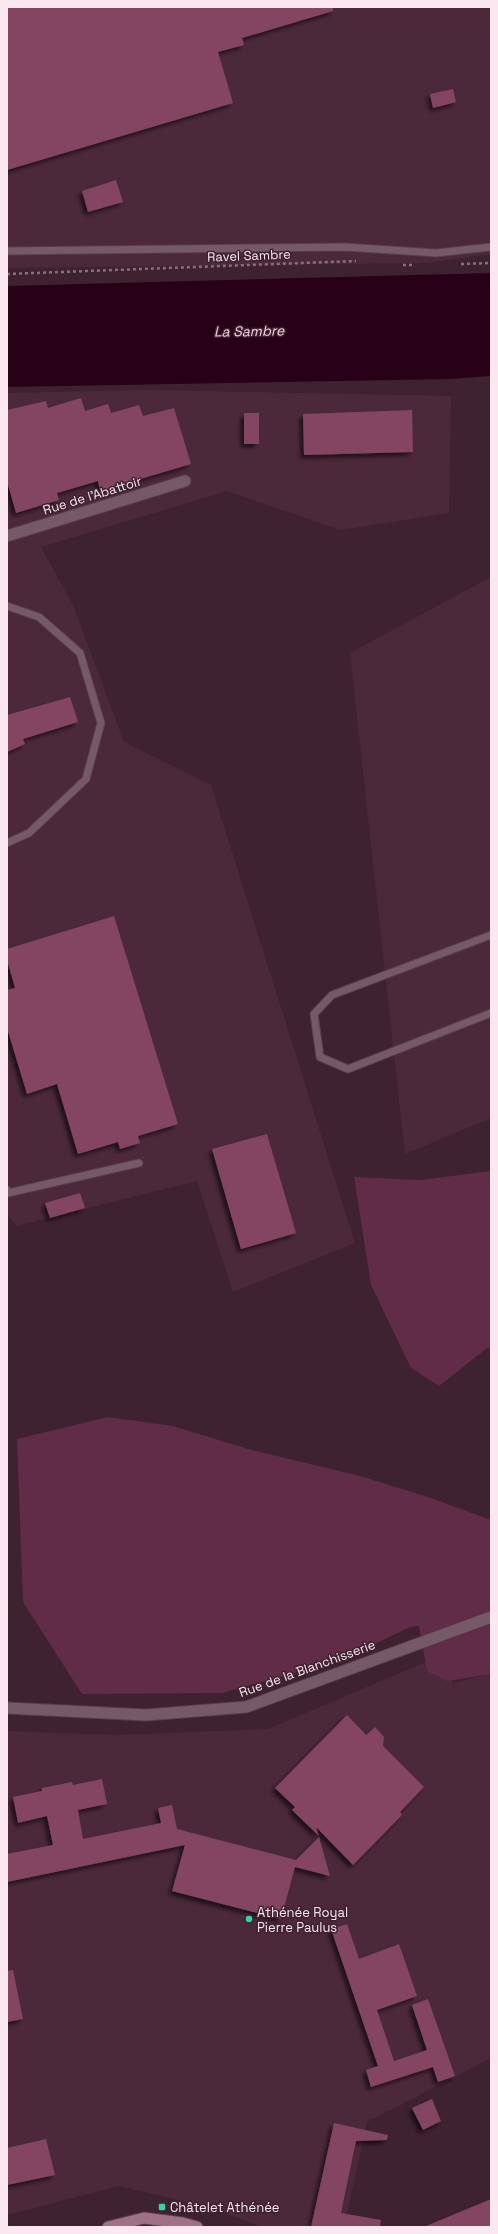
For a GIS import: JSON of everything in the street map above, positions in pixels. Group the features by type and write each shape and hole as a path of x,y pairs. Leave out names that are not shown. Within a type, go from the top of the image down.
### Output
{"main road":[{"path":"108,2227 144,2218 184,2223 197,2227"}],"street":[{"name":"Rue de l'Abattoir","path":"7,536 184,481"},
{"name":"Rue de la Blanchisserie","path":"7,1708 146,1715 246,1707 491,1617"}],"lane":[{"path":"7,251 345,247 436,253 491,247"},
{"path":"7,606 39,617 80,653 101,723 86,779 29,833 7,843"},
{"path":"491,935 332,995 314,1014 320,1056 348,1069 491,1013"},
{"path":"7,1190 8,1193 139,1163"}],"path":[{"name":"Ravel Sambre","path":"7,274 360,261"},
{"path":"455,264 491,263"},
{"path":"396,264 418,265"}],"shaded area":[{"path":"7,7 491,7 491,254 426,263 7,268"},
{"path":"147,390 451,396 449,513 340,530 227,491 41,547 73,605 124,742 211,785 355,1243 233,1292 197,1181 16,1226 7,1214 7,393"},
{"path":"491,577 491,1118 405,1154 350,653"},
{"path":"491,1171 491,1349 487,1348 439,1386 411,1368 371,1285 354,1177 421,1180"},
{"path":"108,1417 173,1426 248,1449 360,1476 428,1497 491,1520 491,1674 447,1681 427,1671 419,1626 410,1627 341,1660 222,1693 82,1694 23,1602 17,1439"},
{"name":"Athénée Royal Pierre Paulus","path":"442,1655 456,1691 454,1683 491,1673 491,2058 367,2122 344,2227 262,2227 207,2207 119,2186 7,2215 7,1731 118,1735 268,1729"}],"water":[{"name":"La Sambre","path":"491,273 491,376 450,379 7,387 7,286"}],"building":[{"path":"7,7 333,7 333,11 242,38 244,45 218,52 233,103 7,170"},
{"path":"453,89 456,102 433,108 430,94"},
{"path":"116,180 123,202 88,212 82,191"},
{"path":"81,398 85,411 108,404 111,413 139,405 143,416 174,408 191,464 100,491 98,481 57,493 59,500 16,513 7,481 7,410 46,401 48,408"},
{"path":"412,410 413,452 304,455 303,414"},
{"path":"244,413 259,413 259,444 244,444"},
{"path":"70,697 78,722 23,739 25,744 7,752 7,715"},
{"path":"114,916 178,1124 138,1136 140,1143 120,1149 118,1142 78,1154 57,1084 27,1094 7,1028 7,990 15,988 7,960 7,949"},
{"path":"267,1134 296,1233 241,1249 212,1149"},
{"path":"80,1193 85,1208 50,1218 45,1203"},
{"path":"347,1715 366,1735 375,1727 384,1737 383,1746 424,1787 400,1812 402,1815 353,1865 316,1827 319,1836 292,1810 295,1807 275,1788"},
{"path":"102,1779 107,1804 78,1810 83,1839 161,1823 158,1808 172,1805 177,1829 296,1860 319,1837 330,1876 295,1867 281,1919 172,1891 185,1845 7,1882 7,1854 53,1845 47,1816 18,1823 13,1797 42,1791 42,1788 72,1782 73,1785"},
{"path":"347,1924 359,1959 399,1944 417,1996 377,2010 394,2061 427,2050 412,2005 428,1999 455,2076 438,2082 433,2067 371,2087 366,2070 378,2066 331,1929"},
{"path":"13,1970 23,2019 7,2022 7,1971"},
{"path":"432,2099 441,2121 423,2130 412,2108"},
{"path":"334,2123 388,2135 387,2140 356,2141 341,2213 381,2220 380,2227 311,2227"},
{"path":"46,2139 55,2175 7,2185 7,2148"},
{"path":"491,2199 491,2227 426,2227 426,2226"}],"place":[{"name":"Athénée Royal Pierre Paulus","path":"249,1919"},
{"name":"Châtelet Athénée","path":"162,2207"}]}
